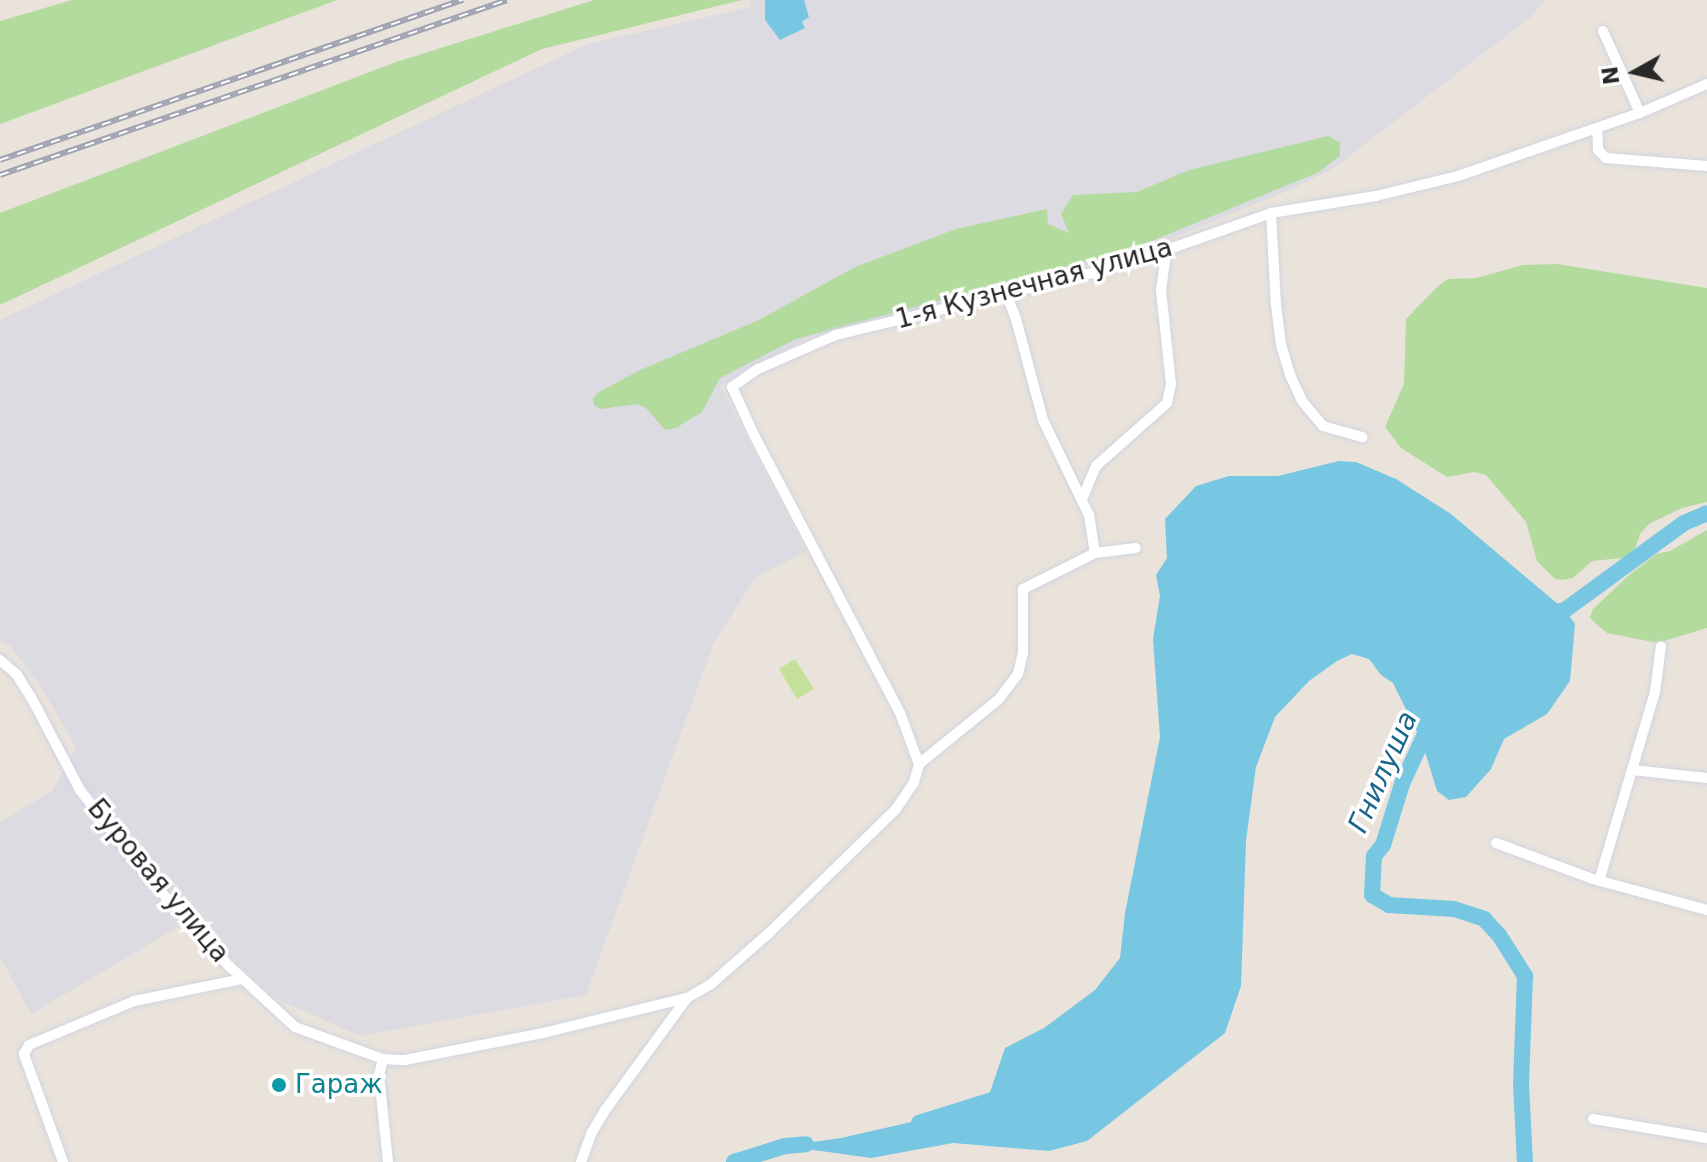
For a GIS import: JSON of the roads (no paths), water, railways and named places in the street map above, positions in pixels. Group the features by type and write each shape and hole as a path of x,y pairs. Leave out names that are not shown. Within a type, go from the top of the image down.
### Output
{"street":[{"path":"1603,31 1640,113"},
{"name":"1-я Кузнечная улица","path":"919,764 900,713 755,437 732,387 758,369 814,343 1166,253 1271,213 1415,188 1498,164 1640,113 1707,84"},
{"path":"1597,128 1598,150 1606,158 1707,166"},
{"path":"1271,213 1276,305 1281,345 1291,377 1302,401 1323,426 1362,437"},
{"path":"1082,499 1096,466 1167,403 1171,384 1161,290 1166,253"},
{"path":"1006,293 1043,420 1082,499 1094,532 1095,553"},
{"path":"388,1162 379,1075 383,1059 405,1060 543,1033 687,998 711,984 769,933 896,809 914,782 919,764 999,699 1018,674 1023,652 1023,589 1095,553 1136,548"},
{"path":"1599,881 1659,673 1661,646"},
{"name":"Буровая улица","path":"0,660 17,675 60,755 113,834 150,880 242,979 295,1027 383,1059"},
{"path":"1633,770 1707,778"},
{"path":"1496,843 1599,881 1707,910"},
{"name":"Буровая улица","path":"63,1162 24,1054 29,1045 134,1001 242,979"},
{"path":"581,1162 592,1132 606,1109 687,998"},
{"path":"1593,1119 1707,1138"}],"water":[{"path":"765,0 804,0 809,17 802,22 805,28 780,40 765,20"},
{"path":"1339,461 1356,462 1396,479 1451,514 1565,610 1575,624 1570,681 1547,714 1504,739 1491,769 1466,797 1449,800 1437,791 1422,742 1393,683 1381,675 1369,659 1352,654 1337,661 1309,681 1275,717 1256,767 1246,841 1241,986 1225,1033 1087,1141 1049,1151 953,1143 871,1158 785,1146 841,1138 964,1110 989,1095 1005,1048 1044,1028 1095,990 1120,958 1125,913 1160,737 1153,639 1160,596 1156,575 1167,558 1165,519 1196,486 1229,476 1278,476"}],"waterway":[{"path":"1547,615 1565,610 1684,523 1707,513"},
{"name":"Гнилуша","path":"1430,723 1402,784 1383,845 1374,856 1372,895 1389,905 1454,909 1484,919 1499,935 1525,976 1521,1084 1525,1162"},
{"path":"919,1123 992,1100"},
{"path":"734,1162 785,1146 806,1144"}],"railway":[{"path":"0,160 463,0"},
{"path":"0,175 507,0"}],"place":[{"name":"Гараж","path":"279,1085"}]}
